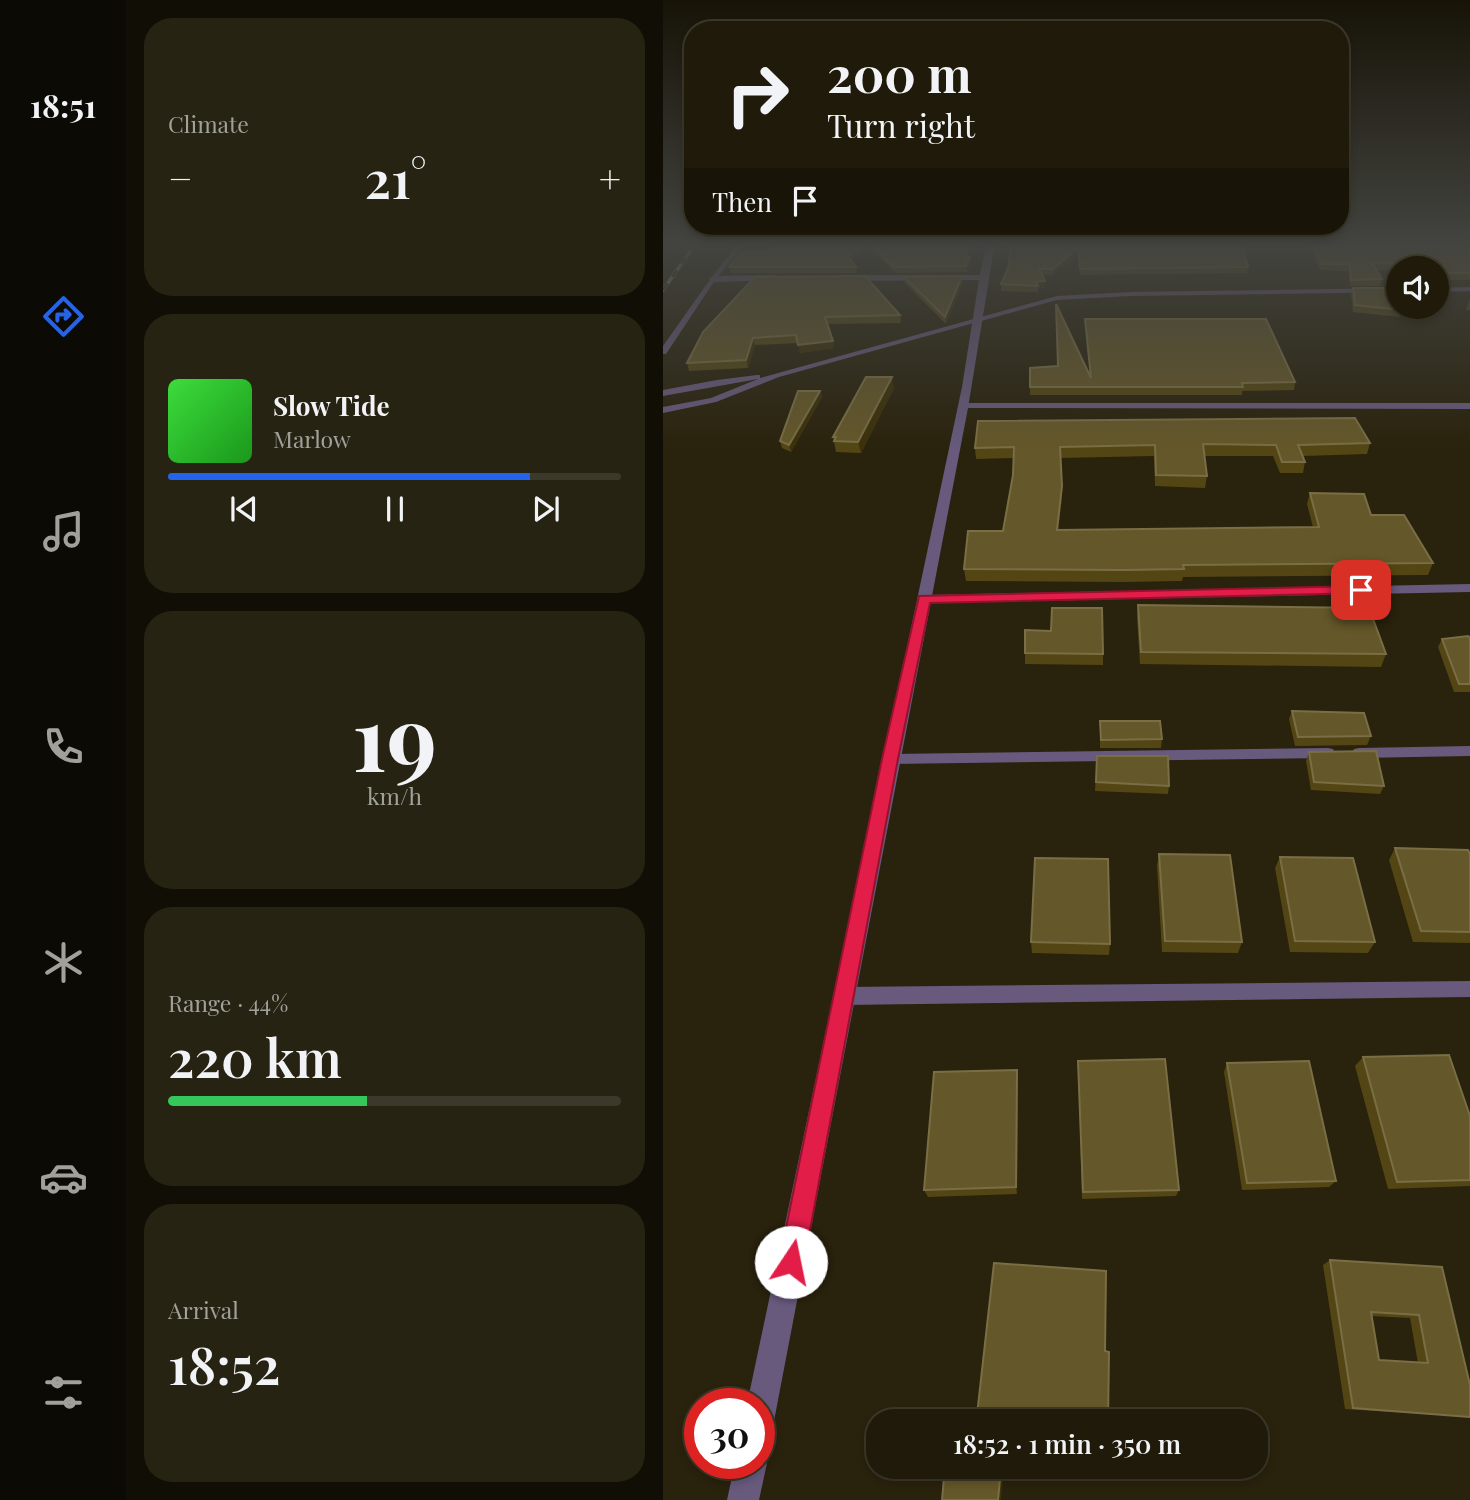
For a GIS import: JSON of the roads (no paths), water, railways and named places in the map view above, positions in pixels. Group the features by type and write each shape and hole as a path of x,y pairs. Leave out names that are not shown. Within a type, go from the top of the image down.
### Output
{"street":[{"path":"766,1388 945,486 964,405 978,312"},
{"path":"743,1500 748,1479"}],"lane":[{"path":"663,352 690,312"},
{"path":"663,411 713,400 776,375 1004,312"},
{"path":"663,393 717,382 776,375"},
{"path":"964,405 1470,406"},
{"path":"924,599 1470,588"},
{"path":"890,759 1470,751"},
{"path":"844,996 1469,992"}]}
